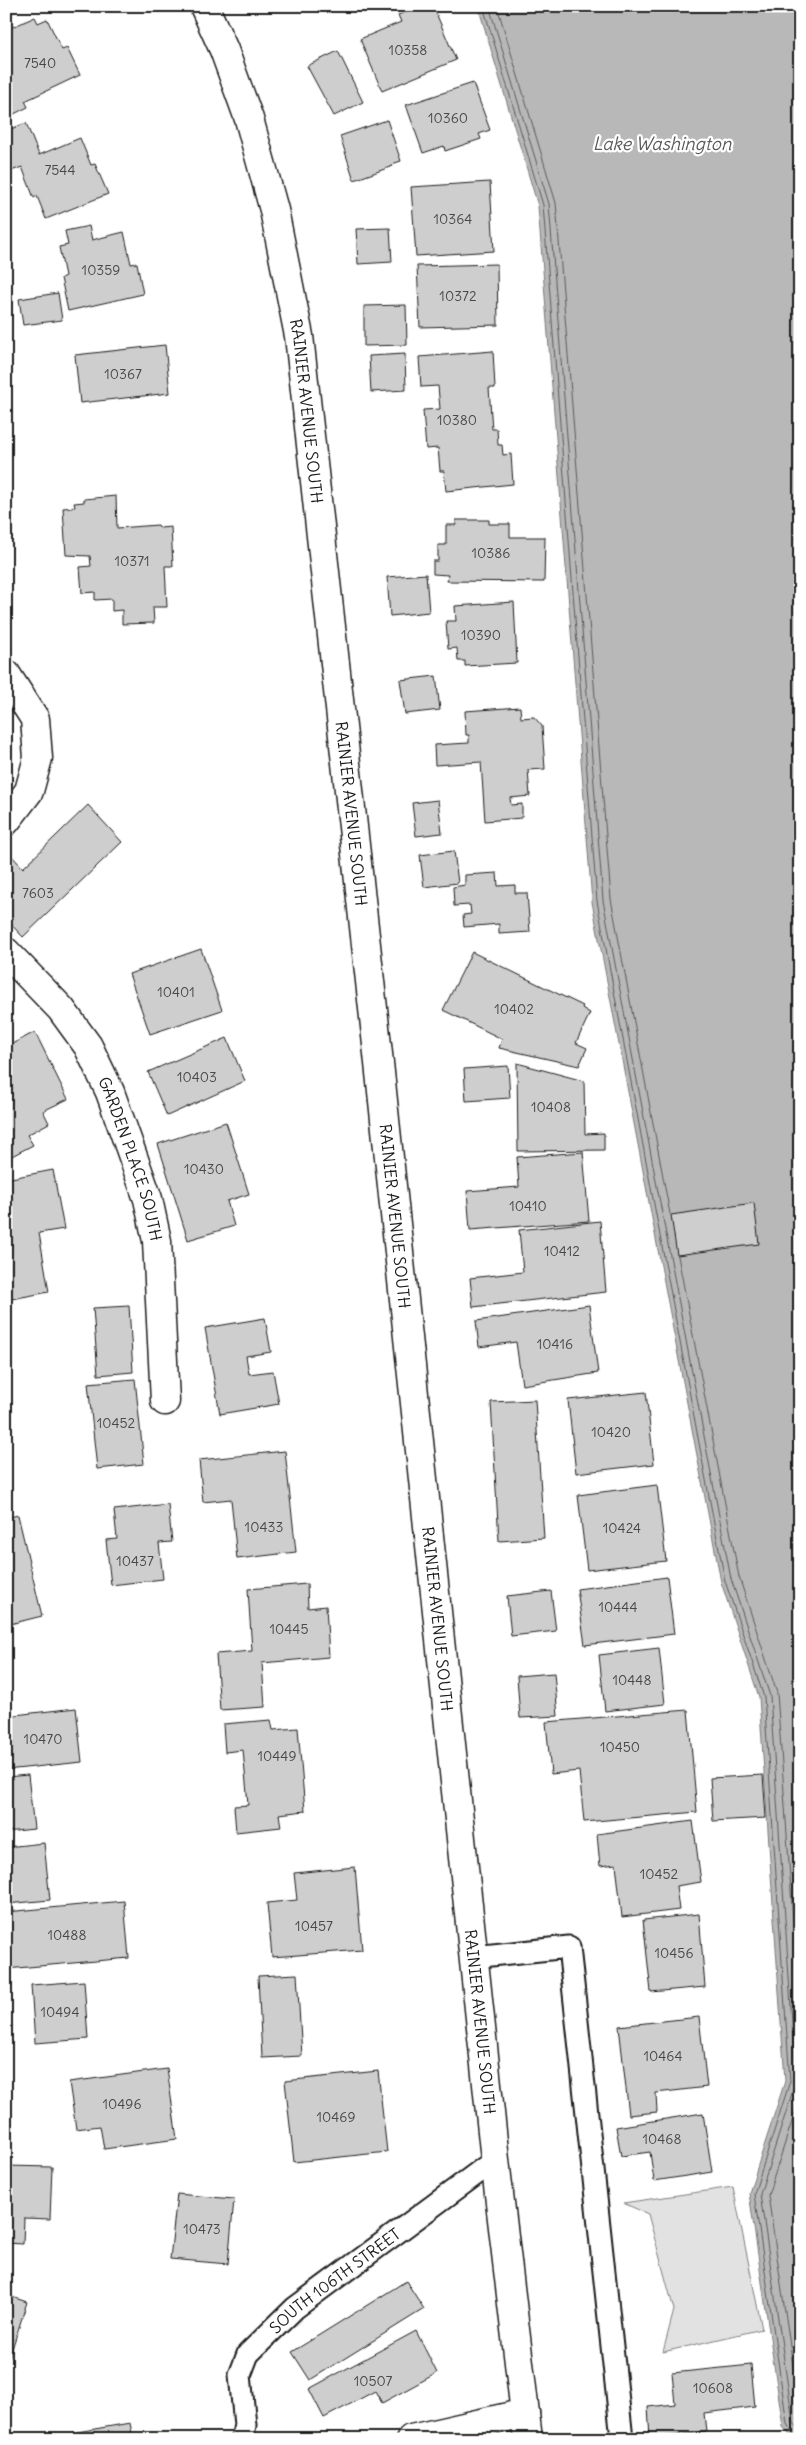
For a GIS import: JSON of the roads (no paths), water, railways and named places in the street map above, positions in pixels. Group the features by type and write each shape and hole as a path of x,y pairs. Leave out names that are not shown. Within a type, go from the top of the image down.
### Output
{"main road":[{"name":"RAINIER AVENUE SOUTH","path":"204,6 224,50 249,119 274,210 299,336 379,1062 495,2160 527,2426"},
{"path":"6,674 35,719 38,758 29,791 6,821"},
{"name":"GARDEN PLACE SOUTH","path":"6,952 61,1009 88,1046 110,1092 126,1136 148,1199 157,1241 165,1401"},
{"path":"411,2439 527,2426"}],"lane":[{"path":"473,1958 569,1947 622,2439"},
{"name":"SOUTH 106TH STREET","path":"242,2439 245,2425 240,2375 248,2354 272,2328 295,2308 495,2160"}],"water":[{"name":"Lake Washington","path":"478,6 800,6 800,2439 793,2439 783,2427 749,2193 785,2081 759,1697 721,1582 592,902 538,206"}]}
